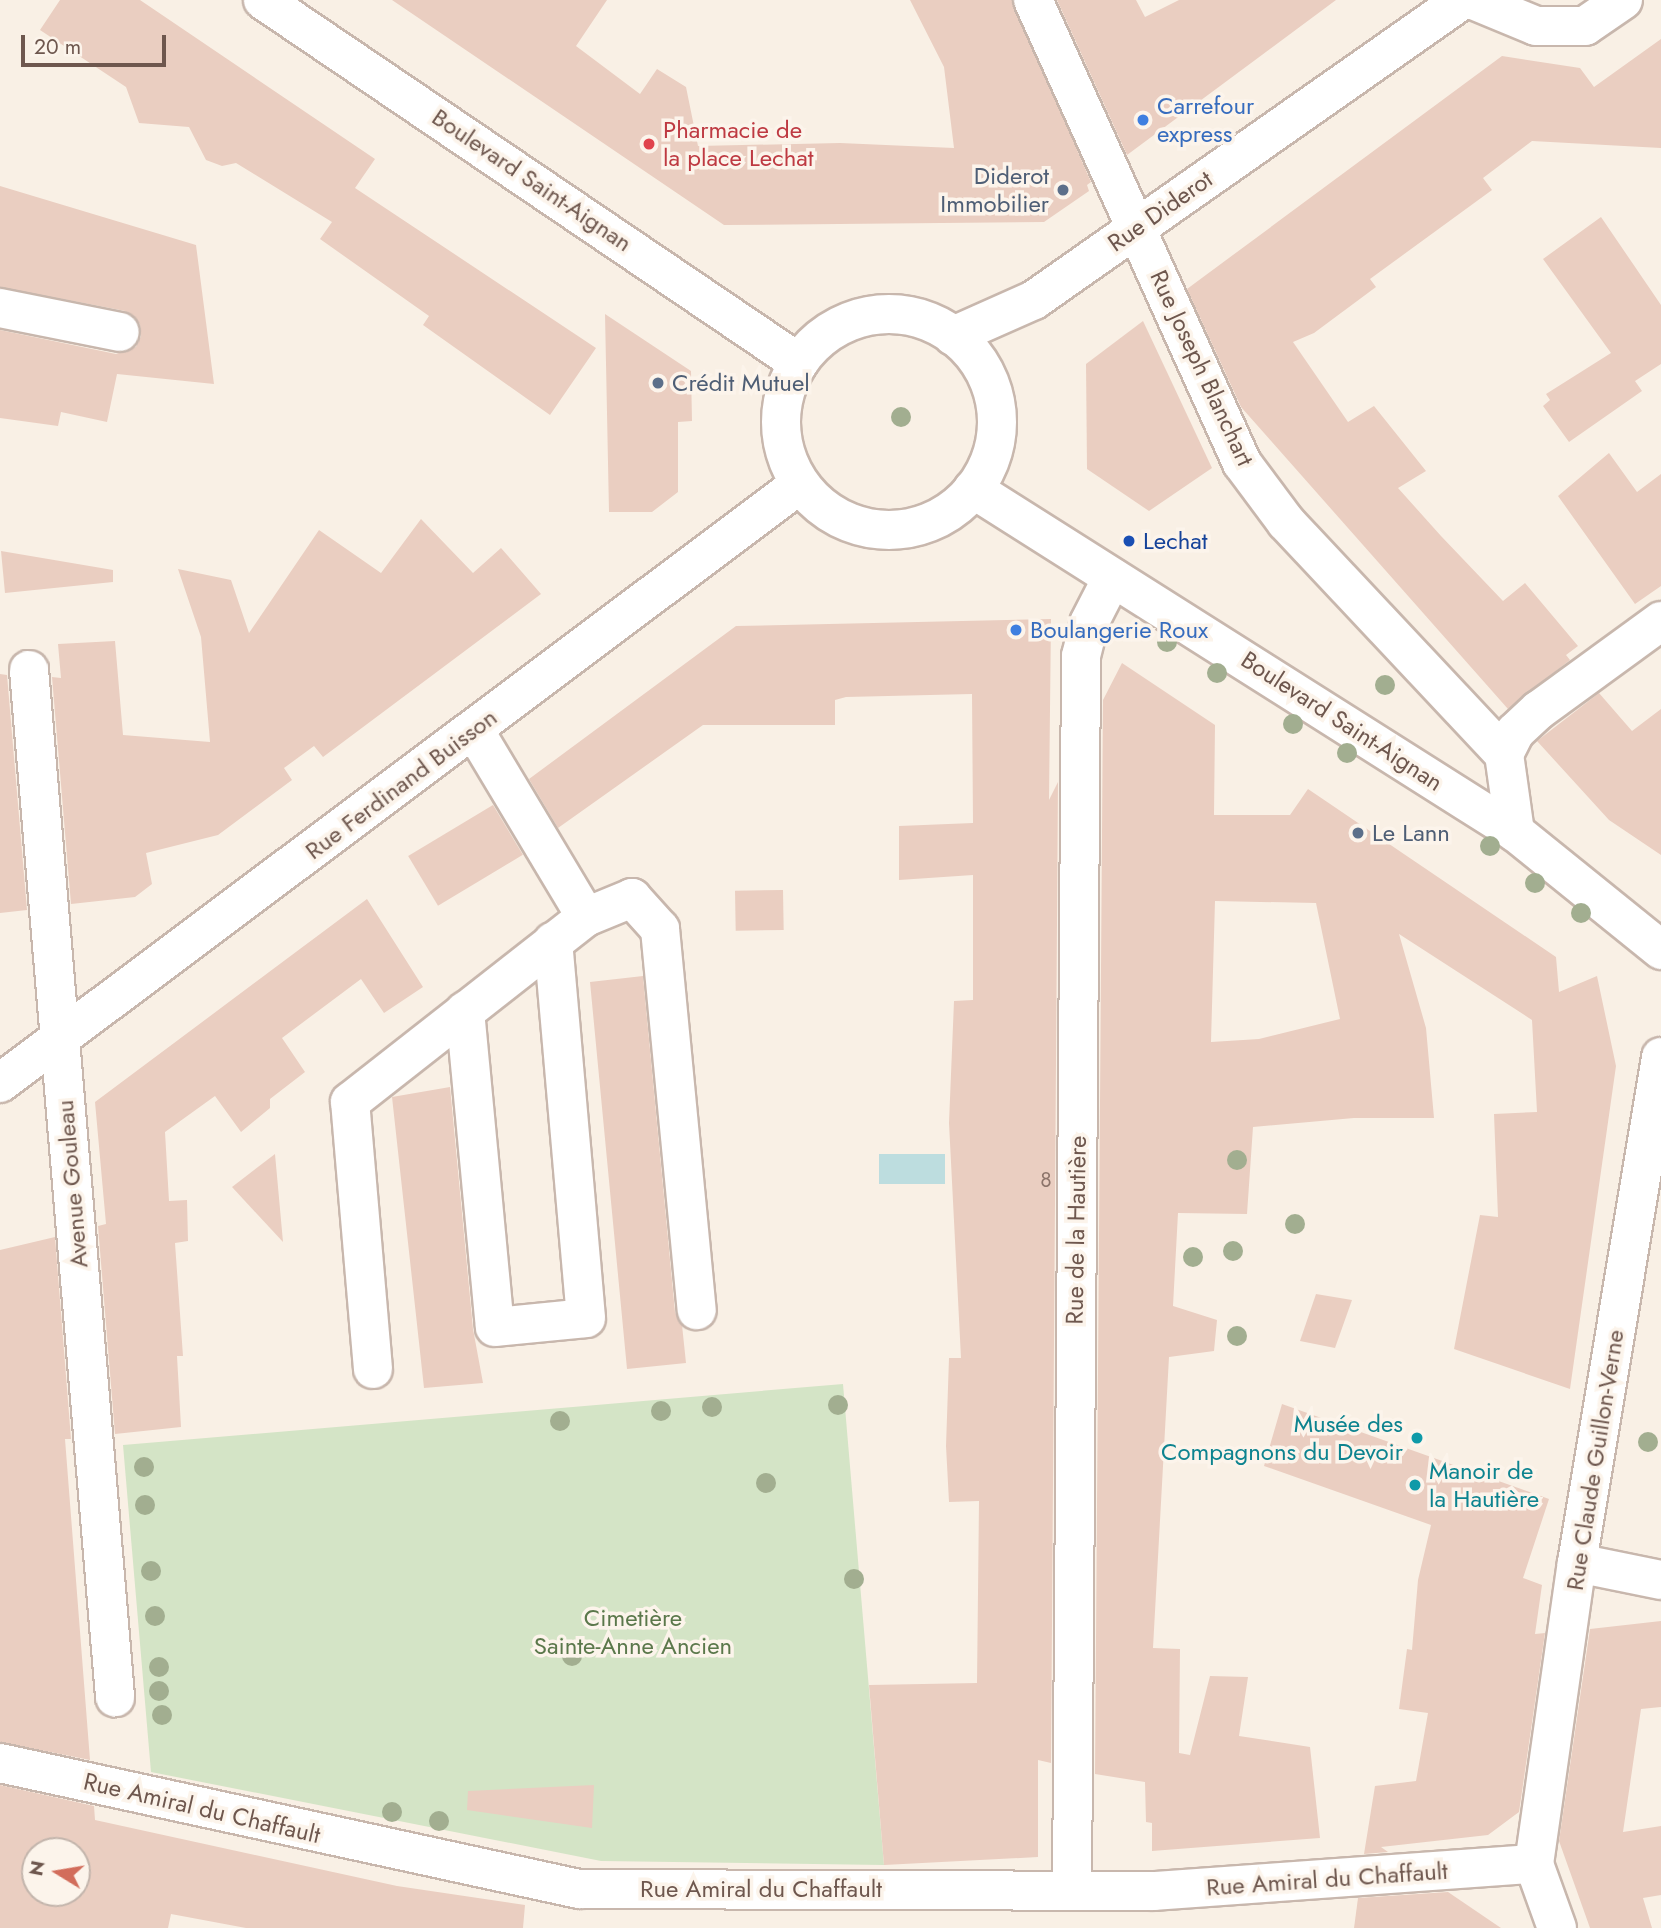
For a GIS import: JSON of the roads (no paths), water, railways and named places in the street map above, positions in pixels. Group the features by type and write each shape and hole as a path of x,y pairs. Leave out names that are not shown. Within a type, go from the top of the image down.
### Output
{"street":[{"name":"Boulevard Saint-Aignan","path":"263,0 799,363"},
{"name":"Rue Joseph Blanchart","path":"1033,0 1242,463 1286,522 1504,754"},
{"name":"Rue Diderot","path":"953,336 1034,300 1462,0"},
{"path":"1473,0 1536,26 1585,26 1623,0"},
{"path":"0,307 120,332"},
{"path":"869,316 912,316 953,336 983,370 995,406 993,448 973,489 934,520 891,530 864,527 837,517 800,484 787,460 781,422 786,390 799,363 828,333 869,316"},
{"name":"Rue Ferdinand Buisson","path":"0,1083 800,484"},
{"name":"Boulevard Saint-Aignan","path":"973,489 1291,687 1515,832 1661,950"},
{"name":"Rue de la Hautière","path":"1072,1889 1081,656 1088,623 1112,578"},
{"path":"1515,832 1504,754 1515,732 1539,710 1661,621"},
{"name":"Avenue Gouleau","path":"29,670 115,1697"},
{"path":"474,730 586,917"},
{"path":"373,1369 350,1102 586,917 632,898 660,929 697,1310"},
{"path":"464,1011 495,1327 586,1318 553,941"},
{"path":"1661,950 1661,958"},
{"name":"Rue Claude Guillon-Verne","path":"1534,1864 1577,1563 1661,1057"},
{"path":"1577,1563 1661,1580"},
{"name":"Rue Amiral du Chaffault","path":"0,1763 579,1889 1153,1891 1534,1864"},
{"path":"1534,1864 1557,1928"}],"water":[{"path":"879,1154 945,1154 945,1184 879,1184"}],"place":[{"name":"Carrefour express","path":"1143,120"},
{"name":"Pharmacie de la place Lechat","path":"649,144"},
{"name":"Diderot Immobilier","path":"1063,190"},
{"name":"Crédit Mutuel","path":"658,383"},
{"name":"Lechat","path":"1129,541"},
{"name":"Boulangerie Roux","path":"1016,630"},
{"name":"Le Lann","path":"1358,833"},
{"name":"Musée des Compagnons du Devoir","path":"1417,1438"},
{"name":"Manoir de la Hautière","path":"1415,1485"}],"park label":[{"name":"Cimetière Sainte-Anne Ancien","path":"633,1632"}]}
